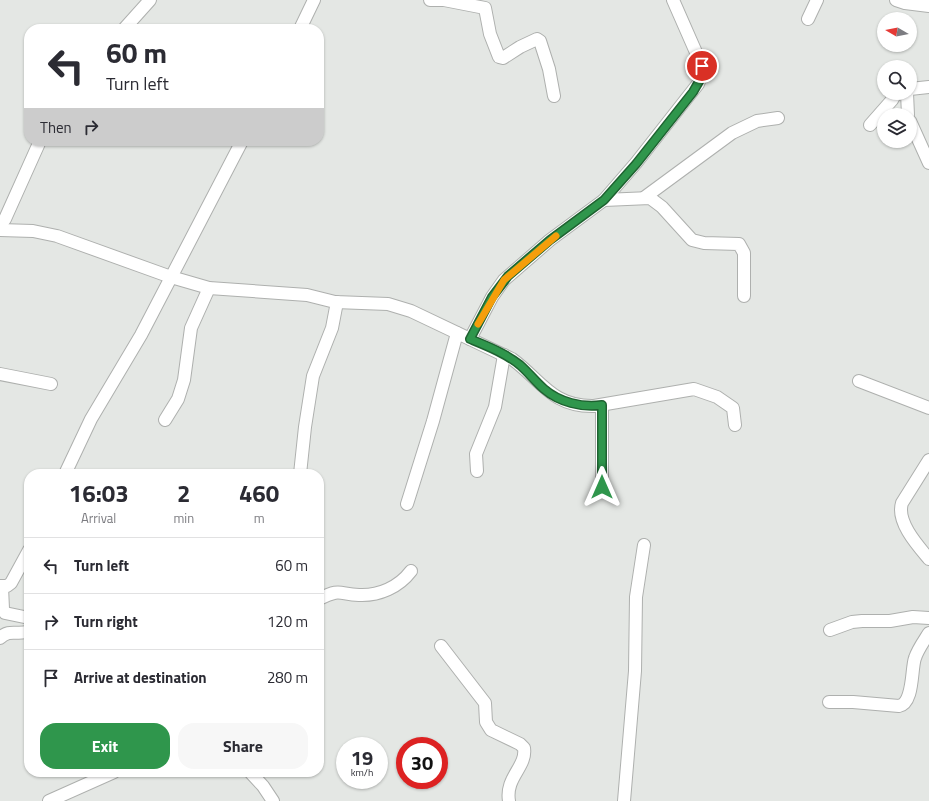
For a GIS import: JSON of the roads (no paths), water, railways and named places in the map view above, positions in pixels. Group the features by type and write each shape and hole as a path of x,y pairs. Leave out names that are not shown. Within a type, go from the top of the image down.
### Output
{"street":[{"path":"128,24 150,0"},
{"path":"302,24 314,0"},
{"path":"430,0 486,4 490,34 499,57 503,58 533,40 538,39 549,69 554,96"},
{"path":"470,339 492,297 508,276 550,240 604,200 693,92 701,78 702,66 673,0"},
{"path":"808,18 817,0"},
{"path":"896,0 904,3 929,6"},
{"path":"917,88 929,87"},
{"path":"870,124 892,100"},
{"path":"645,197 732,133 757,121 778,118"},
{"path":"917,136 929,163"},
{"path":"0,226 5,219 38,146"},
{"path":"67,469 91,419 141,335 239,146"},
{"path":"604,200 645,197 650,198 662,207 692,240 704,243 739,244 744,253 744,296"},
{"path":"0,230 33,231 57,236 171,277 209,288 307,295 337,302 388,304 398,306 504,355 520,365 544,389 558,398 577,405 602,405 697,389 717,397 733,408 735,425"},
{"path":"165,420 175,405 181,390 187,368 191,328 209,288"},
{"path":"301,469 313,376 332,328 337,302"},
{"path":"407,504 433,421 457,333"},
{"path":"477,471 476,454 495,407 504,355"},
{"path":"0,374 51,384"},
{"path":"859,382 929,408"},
{"path":"602,405 602,487"},
{"path":"929,460 902,503 901,511 903,520 929,559"},
{"path":"624,801 634,685 636,597 644,545"},
{"path":"24,559 11,583 7,586 1,587 3,609 5,613 24,617"},
{"path":"324,597 336,592 360,595 379,593 400,584 411,571"},
{"path":"830,630 852,622 890,621 913,617 929,618"},
{"path":"0,638 9,632 24,633"},
{"path":"829,702 903,705 907,700 912,681 915,658 929,633"},
{"path":"441,646 485,703 486,722 491,730 520,744 524,748 524,754 519,767 508,786 509,801"},
{"path":"49,801 103,777"},
{"path":"255,777 273,801"}]}
